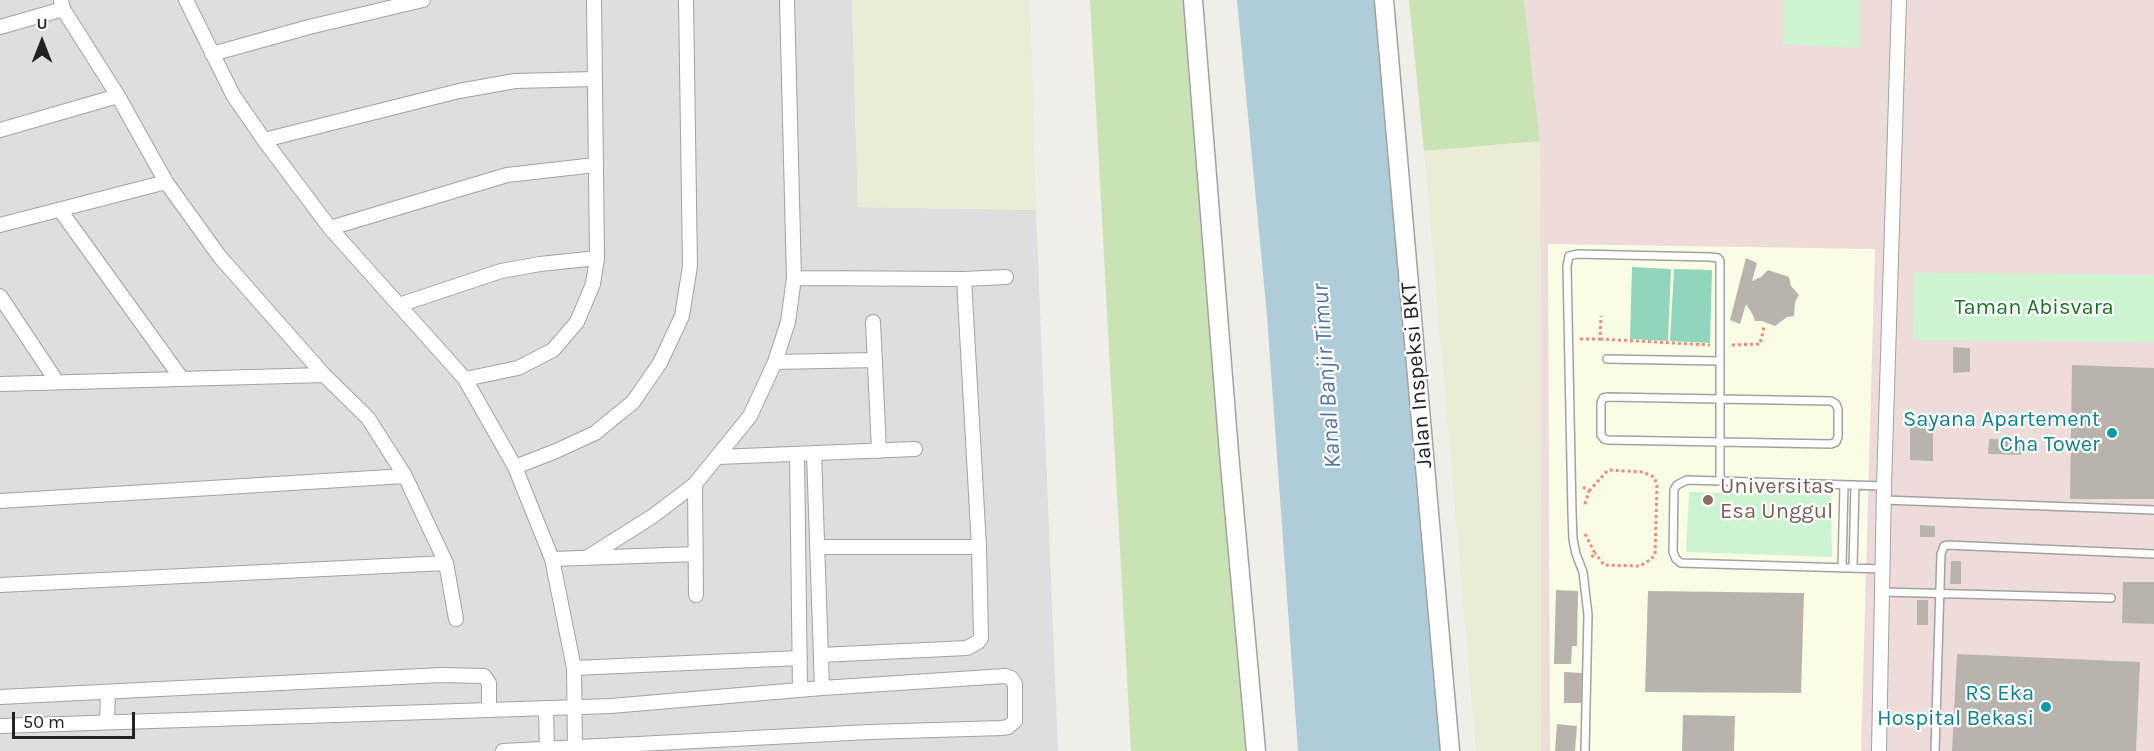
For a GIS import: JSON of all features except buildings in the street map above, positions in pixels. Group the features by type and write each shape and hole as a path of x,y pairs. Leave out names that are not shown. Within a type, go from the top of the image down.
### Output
{"street":[{"path":"186,0 233,95 264,140 330,228 465,379 514,466 552,559 574,668 575,749"},
{"path":"212,54 309,27 423,0"},
{"path":"465,379 518,368 553,350 577,322 593,284 597,258 594,0"},
{"path":"514,466 556,451 595,433 633,402 660,363 682,316 690,266 686,0"},
{"path":"588,557 653,516 695,484 750,416 775,362 788,322 794,278 788,0"},
{"path":"1192,0 1256,751"},
{"name":"Jalan Inspeksi BKT","path":"1384,0 1450,751"},
{"path":"1879,751 1884,486 1899,0"},
{"path":"0,27 62,5 118,96 166,182 220,257 324,375 368,418 405,476 446,563 456,619"},
{"path":"264,140 459,91 515,81 594,79"},
{"path":"0,130 118,96"},
{"path":"330,228 507,175 595,165"},
{"path":"0,225 166,182"},
{"path":"60,210 182,379"},
{"path":"399,305 501,272 540,264 597,258"},
{"path":"794,278 1006,278"},
{"path":"574,668 821,649 967,648 978,642 981,631 979,547 964,279"},
{"path":"0,296 57,382"},
{"path":"873,322 879,451"},
{"path":"775,362 875,360"},
{"path":"0,384 324,375"},
{"path":"718,457 915,449"},
{"path":"814,453 822,688"},
{"path":"797,454 800,690"},
{"path":"0,501 405,476"},
{"path":"695,484 696,595"},
{"path":"817,547 979,547"},
{"path":"552,559 696,554"},
{"path":"0,585 446,563"},
{"path":"0,696 441,675 484,675 489,683 489,710"},
{"path":"0,726 611,706 822,688 1008,677 1015,684 1016,716 1012,724 1002,728 869,732 503,751"},
{"path":"107,722 108,692"},
{"path":"546,708 547,750"}],"lane":[{"path":"1586,751 1588,615 1583,572 1576,555 1572,522 1567,266 1569,256 1578,254 1718,258 1722,266 1720,481"},
{"path":"1607,359 1720,361"},
{"path":"1608,397 1831,401 1838,408 1838,437 1836,442 1831,444 1720,443 1604,440 1601,435 1601,403 1603,398 1608,397"},
{"path":"1883,569 1681,563 1673,552 1674,490 1677,485 1687,480 1884,486"},
{"path":"1842,567 1844,485"},
{"path":"1853,568 1855,485"},
{"path":"1884,501 2154,510"},
{"path":"1935,751 1939,593 1941,554 1944,546 2154,554"},
{"path":"1883,592 2111,598"}],"path":[{"path":"1600,316 1600,339"},
{"path":"1578,339 1721,346 1760,344 1764,327"},
{"path":"1583,528 1597,558 1604,565 1640,566 1650,560 1655,555 1656,485 1654,477 1643,472 1608,470 1589,491 1584,509"},
{"path":"1581,484 1589,491"},
{"path":"1589,564 1595,553"}],"shaded area":[{"path":"0,0 852,0 858,207 1036,210 1058,751 0,751"},
{"path":"852,0 1030,0 1036,210 858,207"},
{"path":"1524,0 2154,0 2154,751 1541,751 1540,141"},
{"path":"1540,141 1541,751 1476,751 1424,151"},
{"name":"Universitas Esa Unggul","path":"1548,244 1875,249 1861,751 1550,751"}],"green space":[{"path":"1090,0 1193,0 1256,751 1131,751"},
{"path":"1409,0 1524,0 1540,141 1424,151"},
{"path":"1783,0 1859,0 1859,48 1783,44"},
{"path":"1632,267 1671,269 1668,341 1630,339"},
{"path":"1674,269 1712,270 1710,343 1670,341"},
{"name":"Taman Abisvara","path":"1914,273 2154,275 2154,342 1913,340"},
{"path":"1689,492 1831,495 1832,557 1686,552"}],"water":[{"name":"Kanal Banjir Timur","path":"1237,0 1378,0 1444,751 1298,751 1267,316"}],"place":[{"name":"Sayana Apartement Cha Tower","path":"2112,433"},
{"name":"Universitas Esa Unggul","path":"1708,500"},
{"name":"RS Eka Hospital Bekasi","path":"2046,707"}]}
